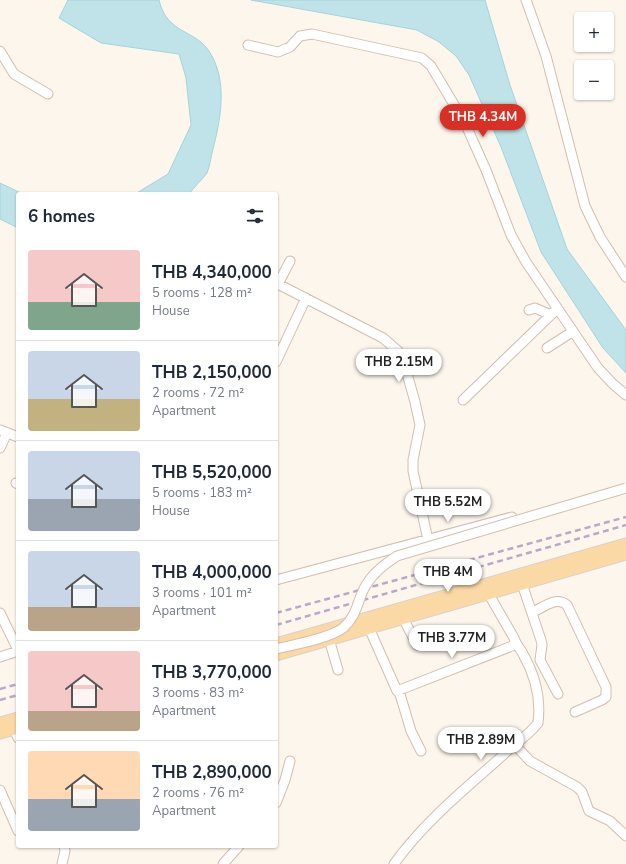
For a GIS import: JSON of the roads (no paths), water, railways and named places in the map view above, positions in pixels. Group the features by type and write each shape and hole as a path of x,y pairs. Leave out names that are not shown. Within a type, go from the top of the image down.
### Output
{"main road":[{"path":"278,653 488,593 520,579 626,544"},
{"path":"278,643 520,579 626,554"},
{"path":"0,723 16,719"},
{"path":"0,733 16,732"}],"street":[{"path":"526,0 546,56 585,206 600,237 626,277"},
{"path":"248,45 278,52 290,47 300,36 312,34 422,58 432,66 465,123 486,170 511,235 554,312 572,332 598,368 626,395"},
{"path":"0,51 14,74 48,94"},
{"path":"278,282 290,261"},
{"path":"278,284 383,338 398,351 406,370 420,425 413,460 413,471 428,540"},
{"path":"278,358 306,298"},
{"path":"529,310 535,308 554,312"},
{"path":"463,400 554,312"},
{"path":"547,348 572,332"},
{"path":"0,448 3,431 16,437"},
{"path":"278,579 626,488"},
{"path":"278,649 328,635 343,628 356,614 366,586 378,569 397,556 626,488"},
{"path":"520,579 533,612 542,645 540,660 558,694"},
{"path":"394,864 425,825 533,730 538,723 539,715 537,690 523,654 515,643 514,638 488,593"},
{"path":"533,612 556,601 562,601 567,605 606,687 606,697 575,712"},
{"path":"0,613 16,646"},
{"path":"403,618 417,645"},
{"path":"369,628 397,691 400,691 411,731 421,751"},
{"path":"329,640 338,670"},
{"path":"400,691 512,646 515,643"},
{"path":"0,657 16,651"},
{"path":"515,745 530,761 577,787 582,792 589,811 610,821 626,836"},
{"path":"278,798 290,761"},
{"path":"0,790 16,826"},
{"path":"62,864 64,848"},
{"path":"223,864 237,848"}],"water":[{"path":"68,0 159,0 168,19 181,30 203,44 209,51 219,74 221,87 220,112 216,137 207,173 191,192 138,192 168,174 191,125 186,78 179,54 101,43 59,18"},
{"path":"251,0 485,0 510,85 567,249 626,330 626,373 603,348 541,252 501,147 469,75 456,56 439,42 417,30"},
{"path":"0,183 19,192 16,192 16,227 0,219"}],"railway":[{"path":"278,612 626,517"},
{"path":"278,624 626,525"},
{"path":"0,689 16,685"},
{"path":"0,700 16,696"}]}
